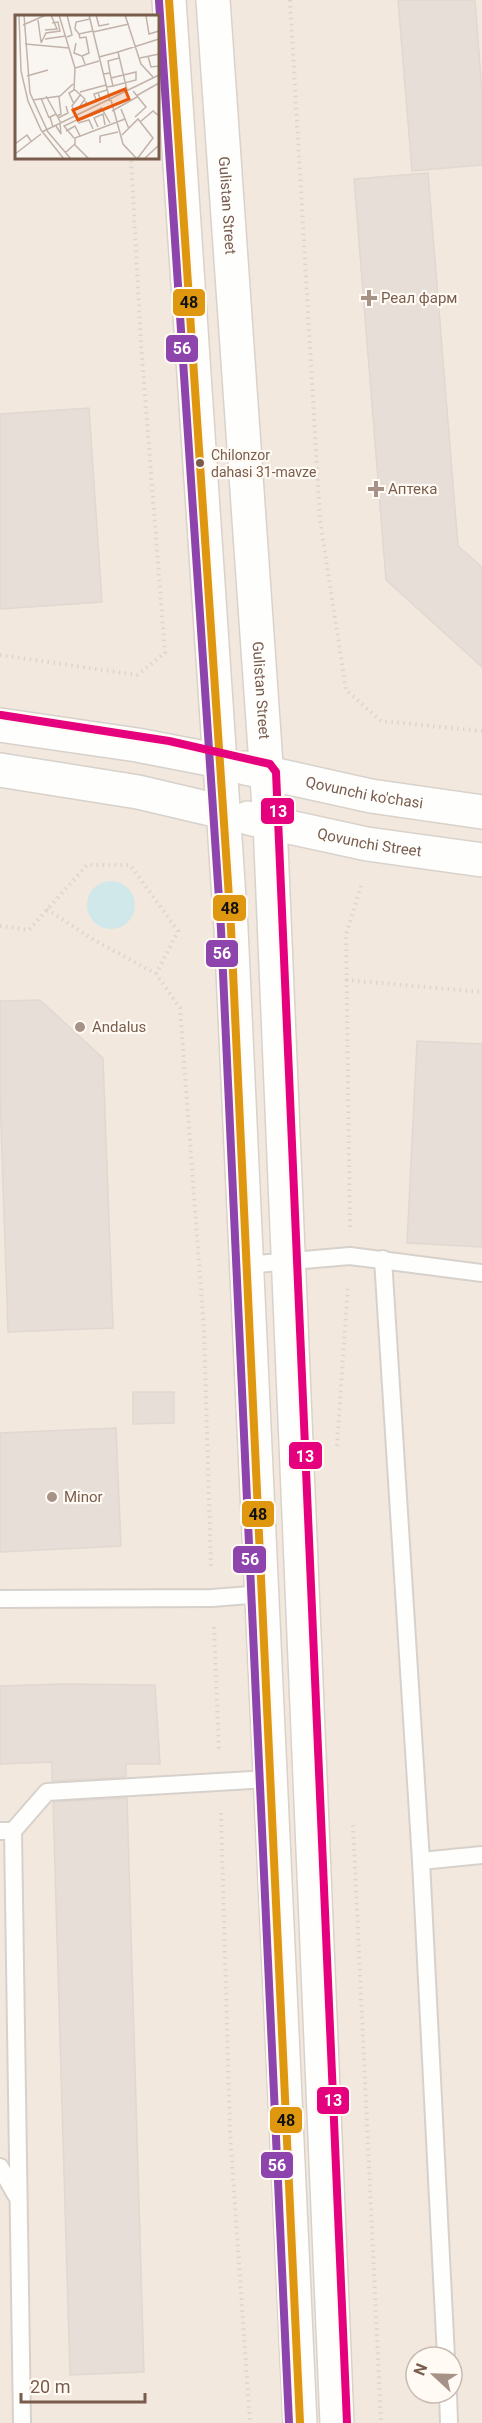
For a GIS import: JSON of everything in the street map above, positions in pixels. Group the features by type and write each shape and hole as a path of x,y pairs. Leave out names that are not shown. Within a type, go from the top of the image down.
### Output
{"main road":[{"path":"169,0 231,928 244,1265 262,1594 300,2423"},
{"name":"Gulistan Street","path":"213,0 270,822 338,2423"},
{"name":"Qovunchi ko'chasi","path":"0,724 137,744 371,796 482,812"},
{"path":"0,770 138,792 223,812"},
{"path":"223,812 266,774"},
{"name":"Qovunchi Street","path":"223,812 367,844 482,860"}],"lane":[{"path":"244,1265 350,1256 482,1273"},
{"path":"383,1259 421,1861 445,2345"},
{"path":"0,1599 212,1598 262,1594"},
{"path":"22,2423 6,1831 47,1792 270,1779"},
{"path":"421,1861 482,1855"},
{"path":"0,2167 17,2197"},
{"path":"448,2405 449,2423"}],"path":[{"path":"290,0 320,520 346,690 381,720 482,730"},
{"path":"0,655 137,675 165,653 141,344 130,159"},
{"path":"0,926 29,930 87,865 130,866 177,931 156,974"},
{"path":"336,1456 350,1256 346,934 364,877"},
{"path":"47,909 89,937 156,974 180,1008 204,1330 212,1598 221,1782 230,2133 250,2423"},
{"path":"346,980 482,992"},
{"path":"353,1814 381,2423"}],"shaded area":[{"path":"0,0 482,0 482,2423 0,2423"}],"water":[{"path":"106,881 116,881 128,888 135,900 135,910 128,922 116,929 106,929 91,918 87,910 87,900 98,885"}],"building":[{"path":"398,0 475,0 482,92 482,165 412,171"},
{"path":"428,173 458,546 482,567 482,667 386,580 354,179"},
{"path":"89,408 102,602 0,609 0,414"},
{"path":"40,1000 103,1058 113,1328 8,1332 0,1095 0,1001"},
{"path":"417,1041 482,1044 482,1247 407,1243"},
{"path":"133,1392 174,1392 174,1423 133,1424"},
{"path":"116,1428 121,1546 0,1552 0,1433"},
{"path":"155,1685 160,1764 126,1764 126,1777 52,1781 52,1762 0,1764 0,1686"},
{"path":"127,1798 144,2372 70,2375 53,1802"}],"transit line":[{"name":"48","path":"169,0 231,928 300,2423"},
{"name":"56","path":"159,1 221,929 289,2423"},
{"name":"13","path":"1,715 169,741 270,764 276,772 347,2423"}],"place":[{"name":"Реал фарм","path":"369,298"},
{"name":"Chilonzor dahasi 31-mavze","path":"200,463"},
{"name":"Аптека","path":"376,489"},
{"name":"Andalus","path":"80,1027"},
{"name":"Minor","path":"52,1497"}]}
